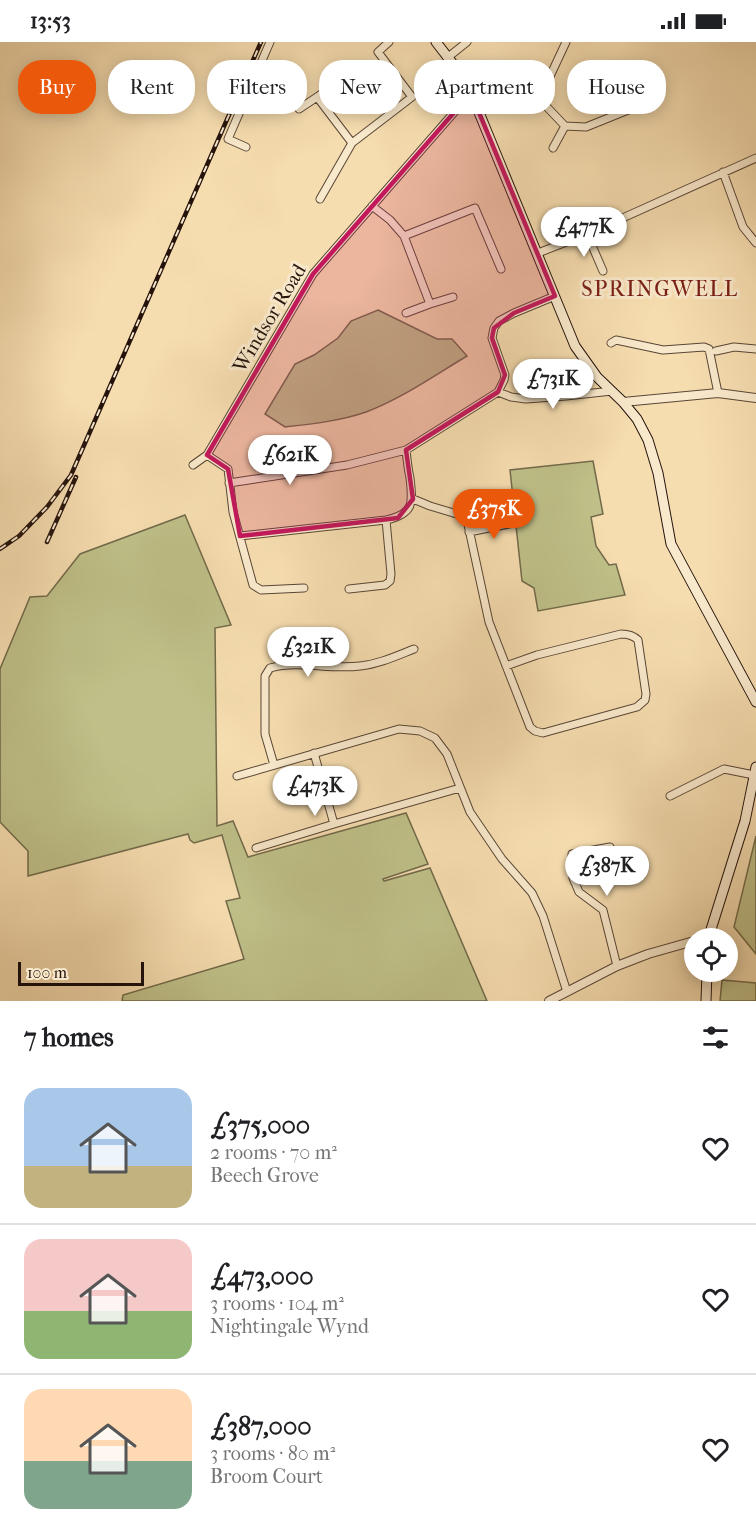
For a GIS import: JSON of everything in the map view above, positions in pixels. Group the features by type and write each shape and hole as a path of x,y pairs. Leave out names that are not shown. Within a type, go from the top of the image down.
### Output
{"main road":[{"path":"436,42 447,58"},
{"path":"480,114 575,346 597,377 637,419 648,440 658,473 671,543 753,689 756,702"},
{"path":"709,928 745,821 755,771"},
{"path":"706,1001 707,982"}],"street":[{"path":"246,147 228,139 270,42"},
{"path":"320,200 352,143 412,97 378,52 389,42"},
{"path":"447,58 467,42"},
{"path":"567,42 544,87 545,105 565,126 586,127 617,114"},
{"path":"307,103 319,95"},
{"path":"316,97 352,143"},
{"name":"Windsor Road","path":"193,465 207,455 313,274 453,114"},
{"path":"553,148 565,126"},
{"path":"538,253 587,234 756,158"},
{"path":"723,172 743,227 756,243"},
{"path":"372,206 390,220 404,236 430,304"},
{"path":"404,236 475,208 501,269"},
{"path":"587,234 603,272"},
{"path":"229,483 347,465 406,450 498,392 505,375 492,338 494,327 499,321 514,313 555,296"},
{"path":"406,313 453,297"},
{"path":"610,343 616,340 663,350 704,347 709,349 717,393"},
{"path":"716,351 734,347 756,349"},
{"path":"498,392 526,399 612,391"},
{"path":"623,402 717,393 756,398"},
{"path":"240,536 398,518 408,509 413,499 406,450"},
{"path":"207,455 228,469 233,512 253,585 261,590 304,588"},
{"path":"413,499 460,514 467,520 489,622 506,666 530,727 534,731 543,733 638,707 645,700 638,640 628,634 537,655 506,666"},
{"path":"350,589 385,585 390,581 386,520"},
{"path":"469,532 514,523"},
{"path":"274,765 265,734 265,676 270,668 292,665 358,666 375,663 414,649"},
{"path":"237,776 399,729 420,731 435,738 447,754 470,812 502,859 532,893 543,916 567,992"},
{"path":"314,753 333,824"},
{"path":"670,796 724,769 755,771"},
{"path":"256,848 460,788"},
{"path":"610,847 572,854 573,878 579,892 603,910 617,966"},
{"path":"549,1001 617,966 684,944"}],"highlighted area":[{"path":"471,93 555,296 514,313 494,328 492,338 505,375 498,392 406,450 413,499 398,518 240,536 228,469 207,455 313,274"}],"green space":[{"path":"378,310 437,339 452,339 467,356 392,400 356,415 326,422 285,427 265,414 295,364 314,355 338,338 351,321"},
{"path":"593,461 603,514 591,517 596,546 609,565 616,564 625,595 538,611 534,588 522,581 510,470"},
{"path":"185,515 231,625 215,628 217,826 233,821 248,857 406,813 428,864 383,879 384,881 430,868 487,1001 122,1001 123,995 244,959 226,901 240,898 222,835 194,843 188,834 28,876 28,851 0,822 0,669 30,597 47,596 80,554"},
{"path":"756,836 756,954 738,932 738,928 734,927"},
{"path":"722,982 756,983 756,1001 720,1001"}],"railway":[{"path":"0,549 19,536 47,507 71,475 261,42"},
{"path":"47,542 76,477"}],"district":[{"name":"SPRINGWELL","path":"660,288"}]}
